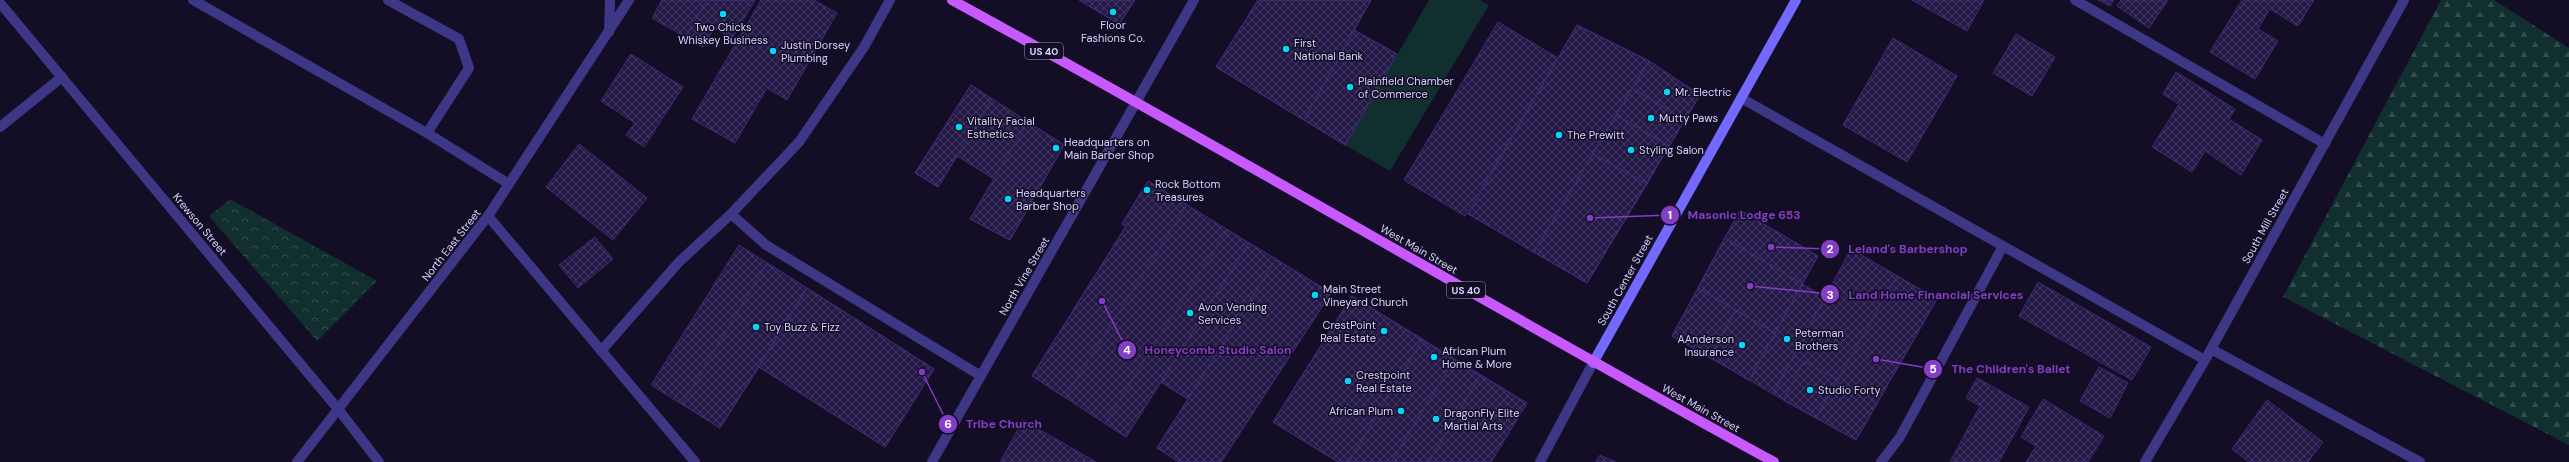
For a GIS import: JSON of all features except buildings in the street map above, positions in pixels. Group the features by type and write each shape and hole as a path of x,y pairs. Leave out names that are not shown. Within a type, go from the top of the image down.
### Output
{"main road":[{"name":"US 40","path":"952,0 1137,102"},
{"name":"South Center Street","path":"1593,362 1796,0"},
{"name":"West Main Street","path":"1137,102 1593,362 1774,462"}],"street":[{"path":"193,0 427,133 509,184"},
{"path":"388,0 458,40 469,68 427,133"},
{"path":"609,32 610,0"},
{"name":"North East Street","path":"297,462 488,216 629,0"},
{"path":"601,351 679,262 731,214 799,142 864,47 890,0"},
{"name":"North Vine Street","path":"932,462 1194,0"},
{"path":"2075,0 2324,144"},
{"name":"South Mill Street","path":"2145,462 2205,360 2404,0"},
{"name":"Krewson Street","path":"0,3 338,409 379,462"},
{"path":"0,127 62,77"},
{"path":"1741,98 2205,360"},
{"path":"731,214 766,245 981,376"},
{"path":"488,216 695,462"},
{"path":"1881,462 1900,437 2003,246"},
{"path":"2211,349 2420,462"},
{"path":"1540,462 1593,362"}],"green space":[{"path":"1429,0 1480,0 1489,5 1390,171 1345,145"},
{"path":"2441,0 2494,0 2569,48 2569,445 2283,297"},
{"path":"230,199 377,281 317,341 209,216"}],"place":[{"name":"Floor Fashions Co.","path":"1113,12"},
{"name":"Two Chicks Whiskey Business","path":"723,14"},
{"name":"First National Bank","path":"1286,49"},
{"name":"Justin Dorsey Plumbing","path":"773,51"},
{"name":"Plainfield Chamber of Commerce","path":"1350,87"},
{"name":"Mr. Electric","path":"1667,92"},
{"name":"Mutty Paws","path":"1651,118"},
{"name":"Vitality Facial Esthetics","path":"959,127"},
{"name":"The Prewitt","path":"1559,135"},
{"name":"Headquarters on Main Barber Shop","path":"1056,148"},
{"name":"Styling Salon","path":"1631,150"},
{"name":"Rock Bottom Treasures","path":"1147,190"},
{"name":"Headquarters Barber Shop","path":"1008,199"},
{"name":"Masonic Lodge 653","path":"1590,218"},
{"name":"Leland's Barbershop","path":"1771,247"},
{"name":"Land Home Financial Services","path":"1750,286"},
{"name":"Main Street Vineyard Church","path":"1315,295"},
{"name":"Honeycomb Studio Salon","path":"1102,301"},
{"name":"Avon Vending Services","path":"1190,313"},
{"name":"Toy Buzz & Fizz","path":"756,327"},
{"name":"CrestPoint Real Estate","path":"1384,331"},
{"name":"Peterman Brothers","path":"1787,339"},
{"name":"AAnderson Insurance","path":"1742,345"},
{"name":"African Plum Home & More","path":"1434,357"},
{"name":"The Children's Ballet","path":"1876,359"},
{"name":"Tribe Church","path":"922,372"},
{"name":"Crestpoint Real Estate","path":"1348,381"},
{"name":"Studio Forty","path":"1810,390"},
{"name":"African Plum","path":"1401,411"},
{"name":"DragonFly Elite Martial Arts","path":"1436,419"}]}
